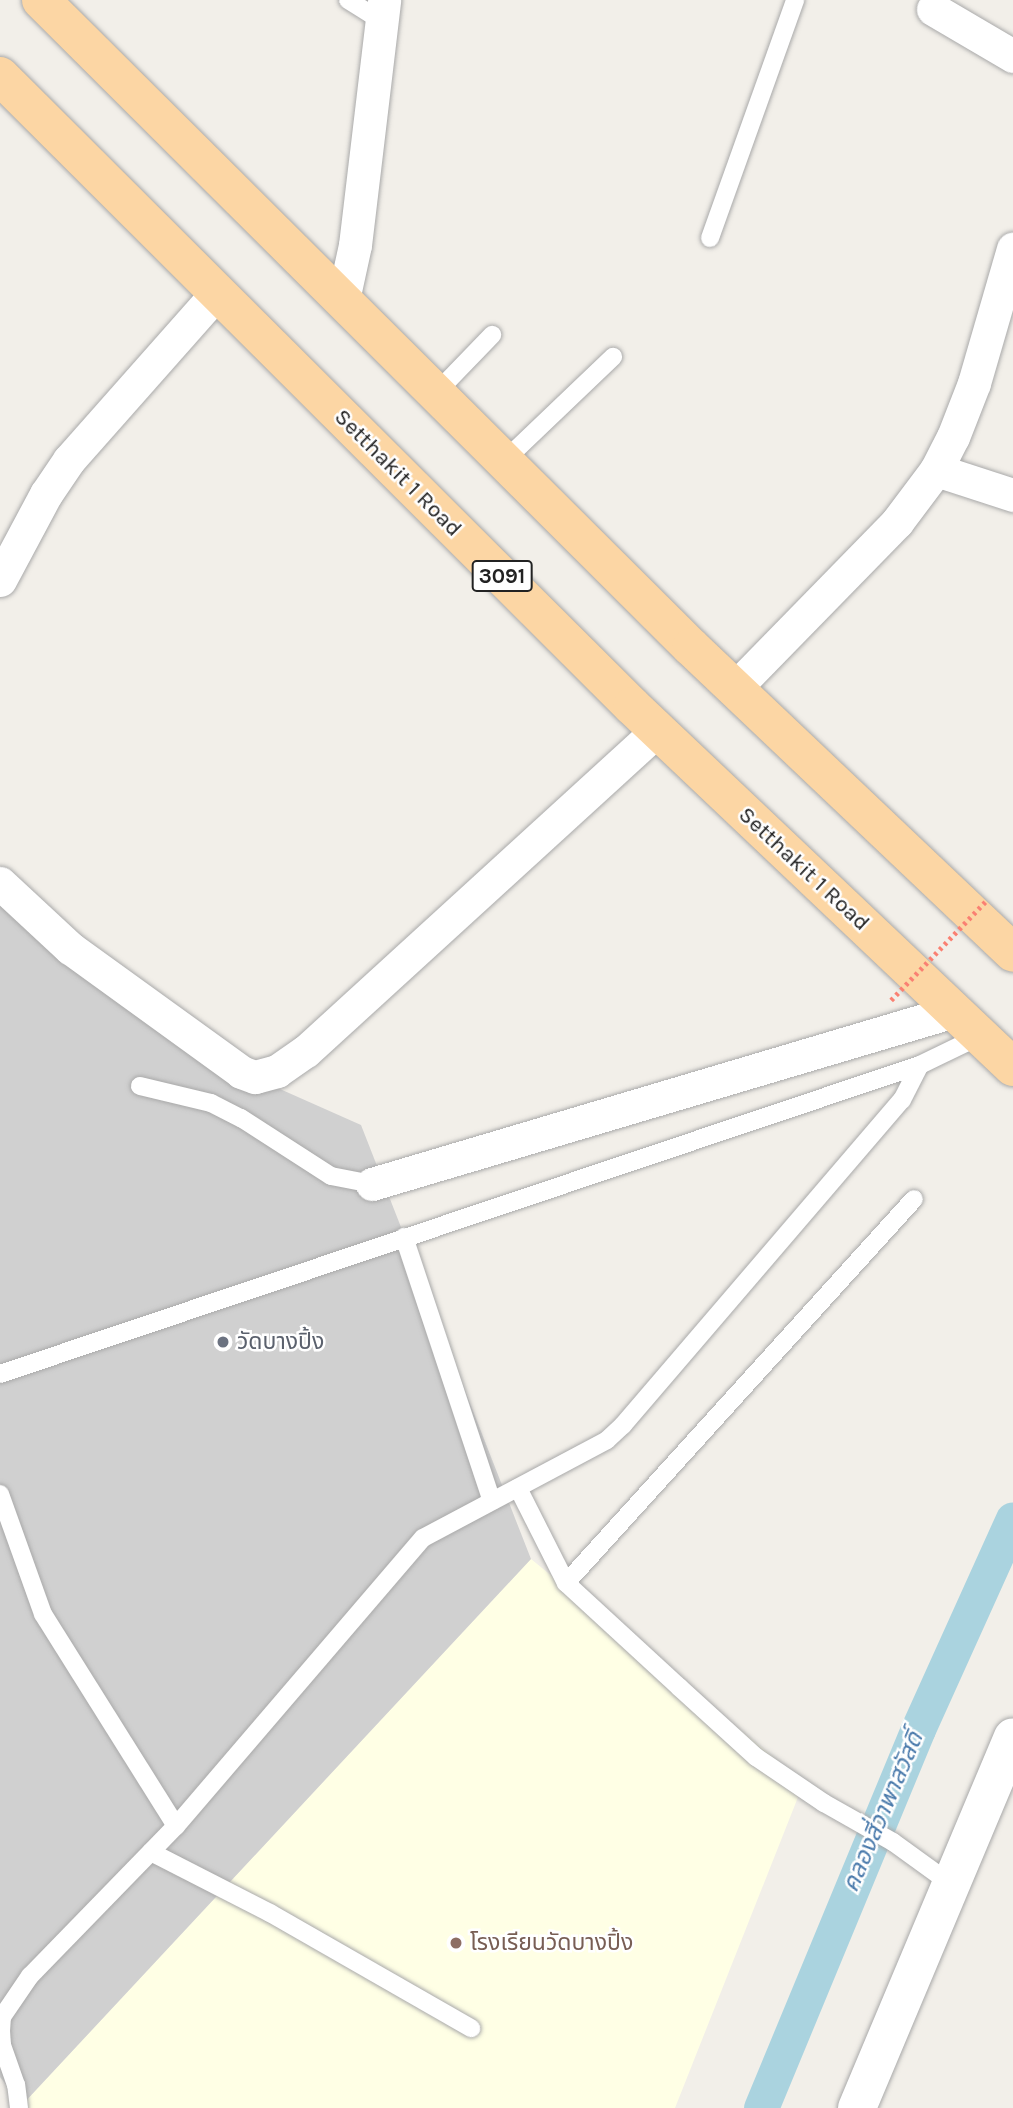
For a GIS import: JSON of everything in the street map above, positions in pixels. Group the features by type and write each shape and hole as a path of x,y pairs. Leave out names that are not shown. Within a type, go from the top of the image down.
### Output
{"main road":[{"path":"41,0 734,688 1013,953"},
{"name":"Setthakit 1 Road","path":"0,76 657,730 1013,1067"}],"street":[{"path":"933,9 1013,56"},
{"path":"343,300 355,245 383,11"},
{"path":"734,688 897,522 936,470 953,437 974,383 1013,249"},
{"path":"0,580 46,494 69,460 217,293"},
{"path":"936,470 1013,495"},
{"path":"0,883 70,948 241,1072 256,1077 277,1071 306,1051 657,730"},
{"path":"372,1184 967,1024"},
{"path":"857,2108 1013,1737"}],"lane":[{"path":"348,0 383,11"},
{"path":"710,238 795,0"},
{"path":"436,393 492,335"},
{"path":"504,461 613,357"},
{"path":"19,2108 16,2085 2,2045 2,2017 30,1976 176,1826 423,1538 607,1440 623,1425 902,1100 920,1065 967,1024"},
{"path":"0,1374 920,1065"},
{"path":"139,1086 211,1103 241,1118 331,1176 372,1184"},
{"path":"566,1583 914,1199"},
{"path":"404,1237 492,1501"},
{"path":"518,1488 566,1583 756,1757 824,1803 893,1842 951,1884"},
{"path":"0,1494 6,1530 43,1614 176,1826"},
{"path":"151,1852 270,1913 471,2028"}],"path":[{"path":"891,1000 986,901"}],"shaded area":[{"name":"วัดบางปิ้ง","path":"0,894 253,1077 361,1125 531,1559 22,2105 0,2077"},
{"name":"โรงเรียนวัดบางปิ้ง","path":"531,1559 804,1782 675,2108 26,2108 22,2105"}],"waterway":[{"name":"คลองสี่วาพาสวัสดิ์","path":"761,2108 918,1729 1013,1519"}],"place":[{"name":"วัดบางปิ้ง","path":"223,1342"},
{"name":"โรงเรียนวัดบางปิ้ง","path":"456,1943"}]}
